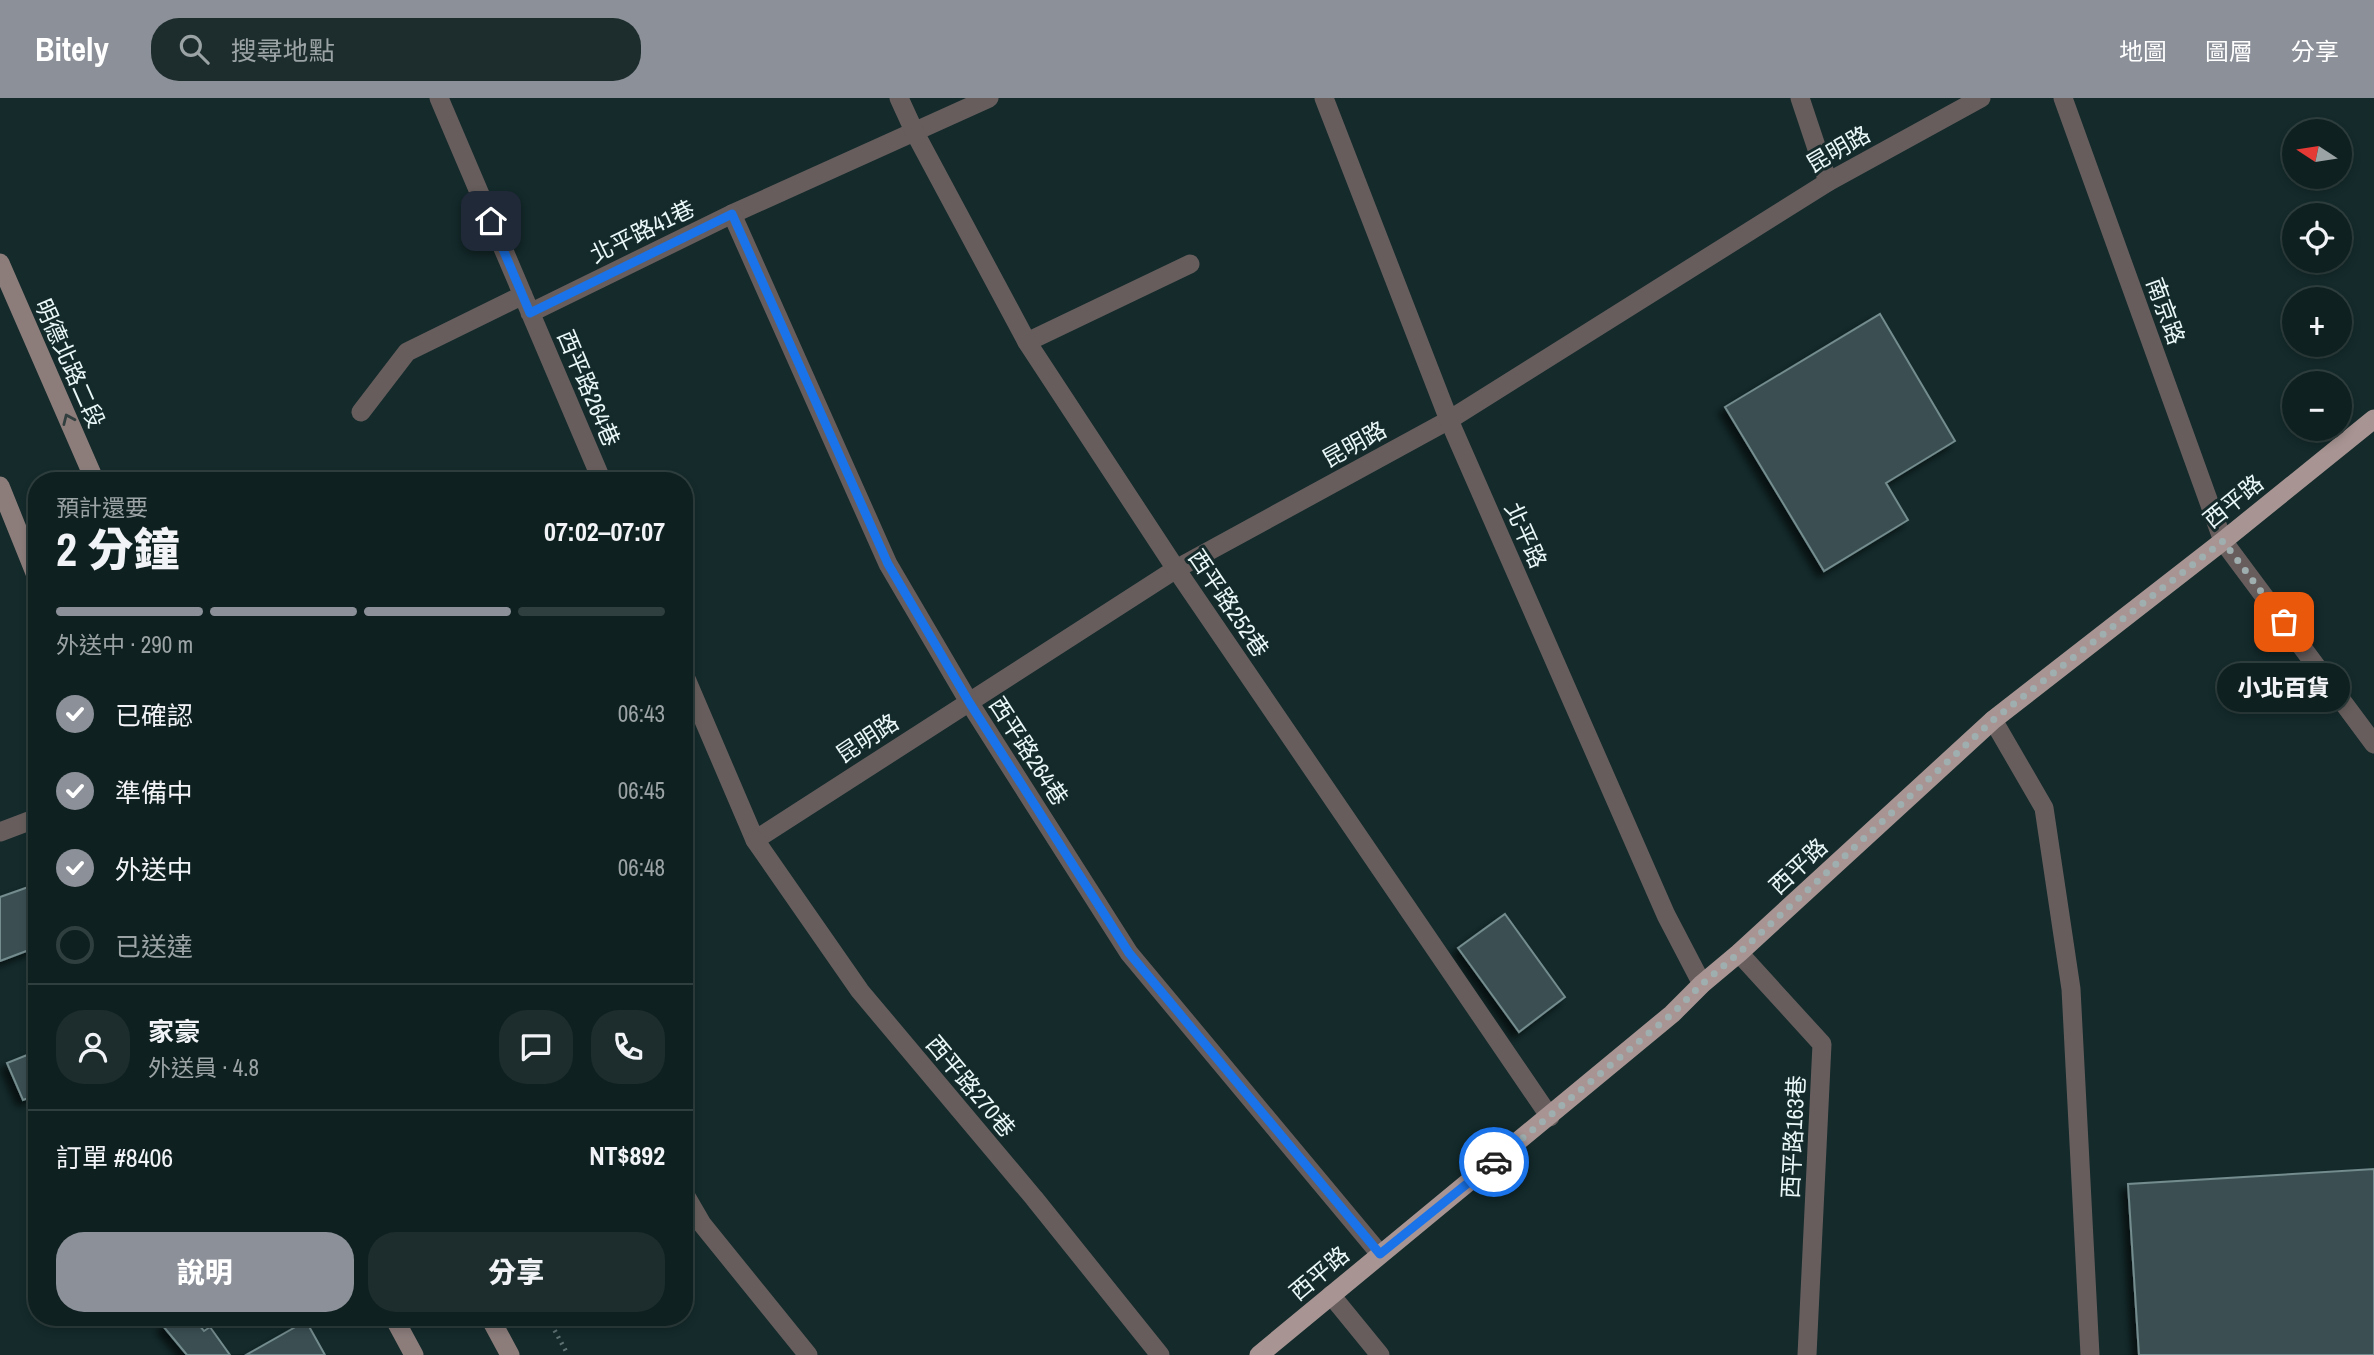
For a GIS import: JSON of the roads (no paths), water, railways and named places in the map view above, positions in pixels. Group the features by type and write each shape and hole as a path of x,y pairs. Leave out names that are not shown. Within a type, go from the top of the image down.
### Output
{"main road":[{"name":"明德北路二段","path":"0,263 91,472"},
{"name":"西平路","path":"1259,1355 1672,1014 1993,720 2373,422"},
{"path":"0,486 28,556"},
{"path":"398,1326 414,1355"},
{"path":"494,1326 510,1355"}],"street":[{"path":"439,98 527,304"},
{"name":"西平路252巷","path":"899,98 1027,342 1175,569 1550,1117"},
{"name":"北平路41巷","path":"361,412 407,352 527,304 989,98"},
{"name":"北平路","path":"1324,98 1449,419 1666,915 1702,984"},
{"path":"1800,98 1828,181"},
{"name":"昆明路","path":"755,840 1175,569 1449,419 1828,181 1981,98"},
{"name":"南京路","path":"2063,98 2223,541 2374,744"},
{"name":"西平路264巷","path":"732,214 888,564 969,702 1129,953 1380,1254"},
{"path":"1027,342 1189,264"},
{"name":"西平路264巷","path":"527,304 598,472"},
{"path":"693,695 755,840"},
{"path":"1993,720 2043,808 2071,989 2090,1355"},
{"path":"0,832 28,821"},
{"name":"西平路270巷","path":"755,840 860,991 1160,1355"},
{"name":"西平路163巷","path":"1739,953 1822,1044 1807,1355"},
{"path":"693,1208 702,1224 807,1355"},
{"path":"1331,1295 1380,1355"}],"place":[{"name":"小北百貨","path":"2284,622"}]}
